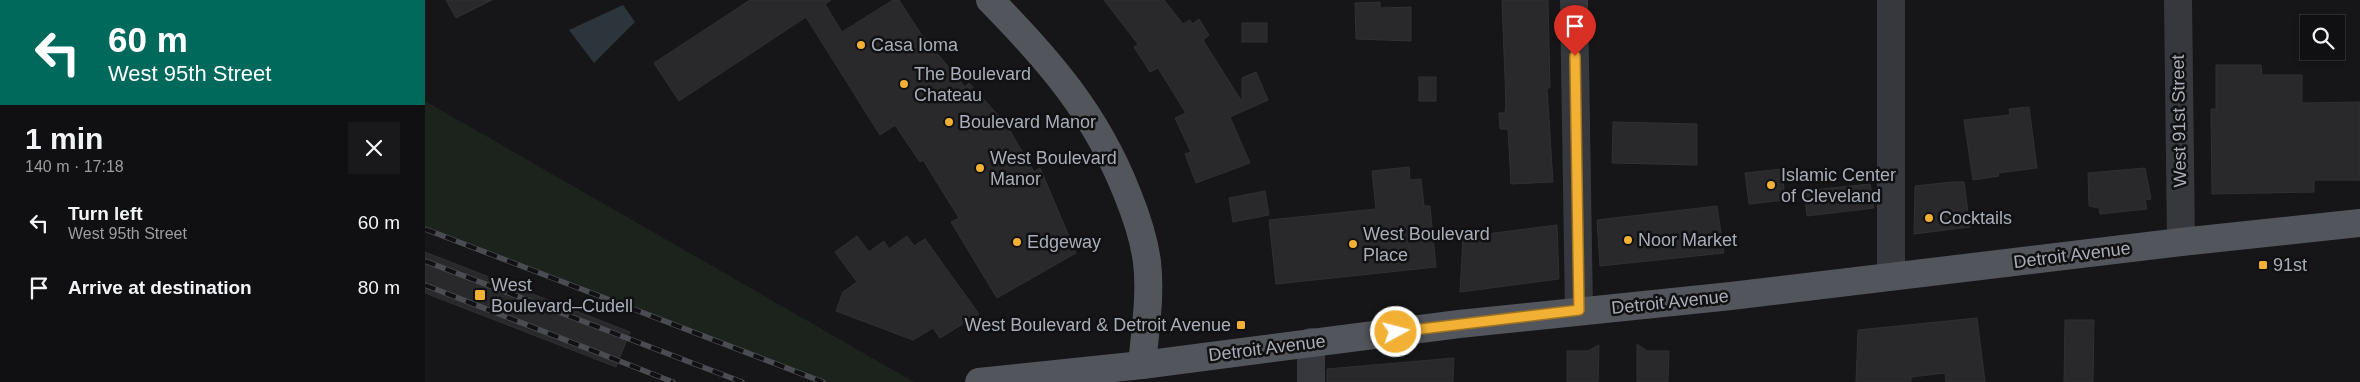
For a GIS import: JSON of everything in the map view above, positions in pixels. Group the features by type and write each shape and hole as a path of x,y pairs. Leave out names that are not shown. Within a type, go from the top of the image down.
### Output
{"main road":[{"path":"990,0 1025,35 1069,88 1097,130 1119,171 1137,219 1147,262 1148,294 1142,364"},
{"name":"Detroit Avenue","path":"979,382 1142,364 1579,310 1731,296 2181,242 2360,223"}],"street":[{"path":"1574,0 1579,310"},
{"path":"1891,0 1891,276"},
{"name":"West 91st Street","path":"2178,0 2181,242"},
{"path":"1311,342 1311,382"}],"shaded area":[{"path":"623,5 635,22 594,63 569,30"},
{"path":"425,101 914,382 823,382 425,229"}],"building":[{"path":"446,0 492,0 456,18"},
{"path":"750,0 831,0 825,4 842,32 893,0 899,0 921,34 965,87 969,83 1006,124 1034,172 1040,168 1076,253 997,298 951,222 959,218 923,160 920,162 895,125 880,135 806,17 679,101 654,63"},
{"path":"1104,0 1164,0 1183,24 1190,20 1192,24 1199,19 1209,35 1203,40 1242,102 1242,78 1256,72 1268,100 1230,117 1250,163 1196,183 1185,154 1191,152 1175,118 1186,113 1158,68 1150,72 1134,47 1138,44"},
{"path":"1502,0 1548,0 1550,88 1547,88 1553,182 1511,184 1508,129 1500,129 1499,113 1505,113 1506,104"},
{"path":"1380,2 1380,8 1411,7 1411,41 1356,39 1355,3"},
{"path":"1242,23 1267,23 1267,42 1242,42"},
{"path":"2216,65 2261,65 2262,75 2302,75 2302,103 2360,102 2360,180 2314,180 2314,192 2212,194 2211,109 2216,109"},
{"path":"1419,77 1436,77 1436,101 1419,101"},
{"path":"2029,107 2037,168 1998,173 1999,176 1973,180 1964,120 2010,115 2009,109"},
{"path":"1613,122 1697,124 1697,165 1612,163"},
{"name":"West Boulevard Place","path":"1409,167 1410,180 1421,179 1424,206 1430,206 1436,267 1276,284 1269,220 1376,209 1372,171"},
{"path":"2145,168 2151,199 2145,200 2147,209 2100,214 2099,208 2089,206 2088,173"},
{"path":"1782,169 1785,200 1749,204 1745,173"},
{"path":"1964,182 1970,227 1914,234 1915,186"},
{"path":"1870,184 1874,208 1807,216 1804,191"},
{"path":"1265,191 1269,215 1233,222 1229,198"},
{"path":"1717,206 1724,253 1600,266 1597,220"},
{"path":"1557,225 1559,279 1460,292 1463,237"},
{"path":"857,236 869,252 884,241 889,249 907,236 914,246 925,239 979,314 940,338 933,328 913,340 836,311 843,292 857,282 835,252"},
{"path":"425,252 630,332 616,367 425,293"},
{"path":"1977,318 1985,382 1946,382 1945,373 1911,377 1911,382 1856,382 1858,330"},
{"path":"2065,320 2094,320 2093,382 2064,382"},
{"path":"1637,344 1647,351 1669,351 1668,382 1637,382"},
{"path":"1599,345 1598,382 1567,382 1567,351 1588,351"},
{"path":"1454,358 1453,382 1327,382 1327,369"}],"railway":[{"path":"425,229 823,382"},
{"path":"425,261 742,382"},
{"path":"425,285 673,382"}],"place":[{"name":"Casa Ioma","path":"861,45"},
{"name":"The Boulevard Chateau","path":"904,84"},
{"name":"Boulevard Manor","path":"949,122"},
{"name":"West Boulevard Manor","path":"980,168"},
{"name":"Islamic Center of Cleveland","path":"1771,185"},
{"name":"Cocktails","path":"1929,218"},
{"name":"Noor Market","path":"1628,240"},
{"name":"Edgeway","path":"1017,242"},
{"name":"West Boulevard Place","path":"1353,244"},
{"name":"91st","path":"2263,265"},
{"name":"West Boulevard–Cudell","path":"480,295"},
{"name":"West Boulevard & Detroit Avenue","path":"1241,325"}],"route":[{"path":"1396,332 1579,310 1575,56"}]}
